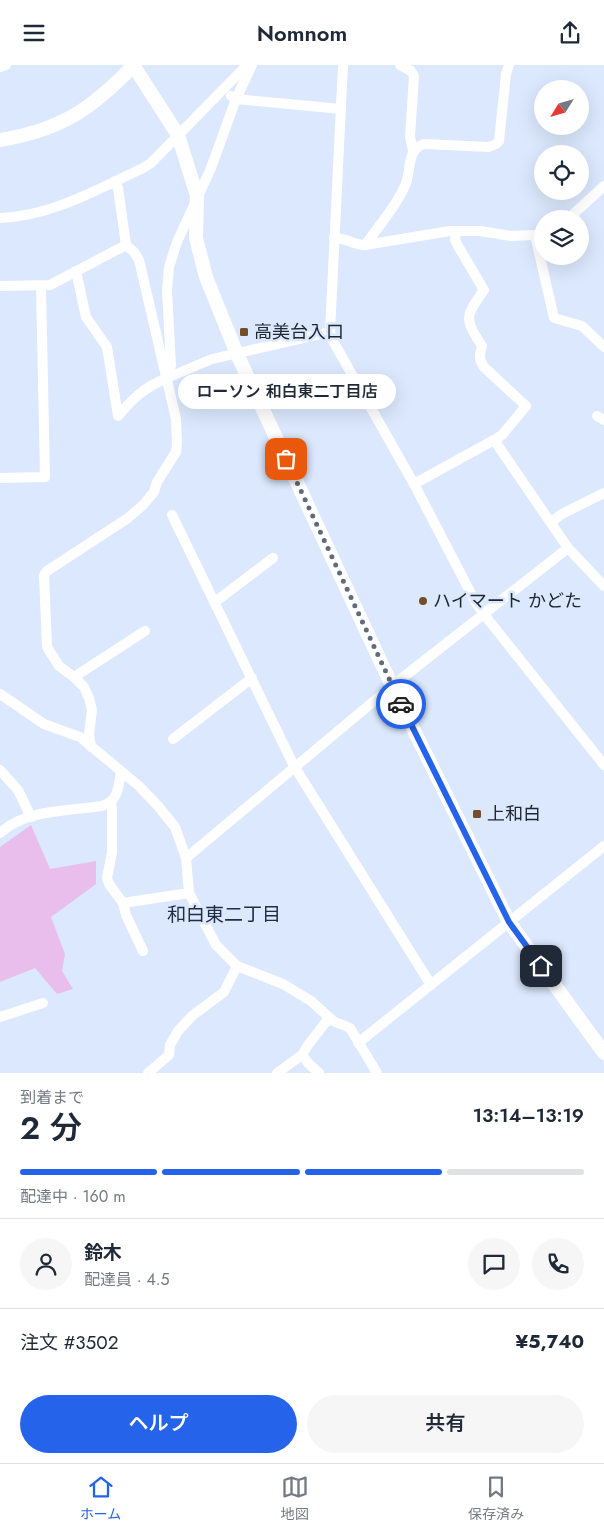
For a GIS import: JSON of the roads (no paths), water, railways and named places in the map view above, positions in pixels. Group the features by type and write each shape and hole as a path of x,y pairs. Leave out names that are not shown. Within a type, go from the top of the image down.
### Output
{"street":[{"path":"0,67 6,65"},
{"path":"0,140 53,127 82,112 114,85 133,65 178,135 197,196 196,239 206,277 237,354 392,686 509,922 604,1053"},
{"path":"0,218 32,213 71,202 151,163 247,65"},
{"path":"167,378 171,365 167,291 169,267 177,242 211,168 236,99 252,65"},
{"path":"343,65 330,332 333,341 414,485 476,603 604,765"},
{"path":"365,245 405,185 410,172 413,150 410,137 414,76 411,71 400,65"},
{"path":"413,150 424,144 489,147 496,144 499,141 506,74 509,65"},
{"path":"222,91 236,99 341,109"},
{"path":"91,747 89,734 92,710 89,698 84,687 59,666 47,647 44,575 47,571 128,518 143,505 154,492 157,481 176,452 177,443 176,419 167,378 146,296 139,260 126,245 118,188 115,181"},
{"path":"578,210 604,186"},
{"path":"334,238 339,238 354,245 365,245 456,231 480,231 511,236 534,234"},
{"path":"414,485 502,435 526,406 480,361 479,353 482,346 470,327 468,318 484,290 458,247 455,240 456,231"},
{"path":"0,286 50,285 126,245"},
{"path":"545,265 554,318 582,326 604,347"},
{"path":"76,271 86,317 107,347 118,416 132,399 152,384 212,359 330,332"},
{"path":"0,478 45,477 41,285"},
{"path":"494,440 568,548 604,586"},
{"path":"551,522 562,514 604,493"},
{"path":"172,515 294,766 431,985"},
{"path":"186,858 392,686 568,548"},
{"path":"215,602 273,558"},
{"path":"74,677 145,631"},
{"path":"173,739 252,678"},
{"path":"0,694 44,724 80,737 139,785 174,827 186,858 190,893 216,945 237,966 283,984 311,1001 329,1017 350,1028 377,1073"},
{"path":"0,770 18,790 31,817"},
{"path":"0,833 17,822 31,817 111,803 116,797 121,772"},
{"path":"111,803 112,852 106,878 108,884 123,903 126,915 143,951"},
{"path":"358,1043 604,847"},
{"path":"123,903 190,893"},
{"path":"148,1073 169,1055 170,1045 178,1031 192,1016 224,992 237,966"},
{"path":"0,1017 42,1003"},
{"path":"277,1073 302,1055 329,1017"},
{"path":"302,1055 319,1073"}],"place":[{"name":"高美台入口","path":"244,332"},
{"name":"ローソン 和白東二丁目店","path":"286,459"},
{"name":"ハイマート かどた","path":"423,601"},
{"name":"上和白","path":"477,814"}],"district":[{"name":"和白東二丁目","path":"224,914"}]}
